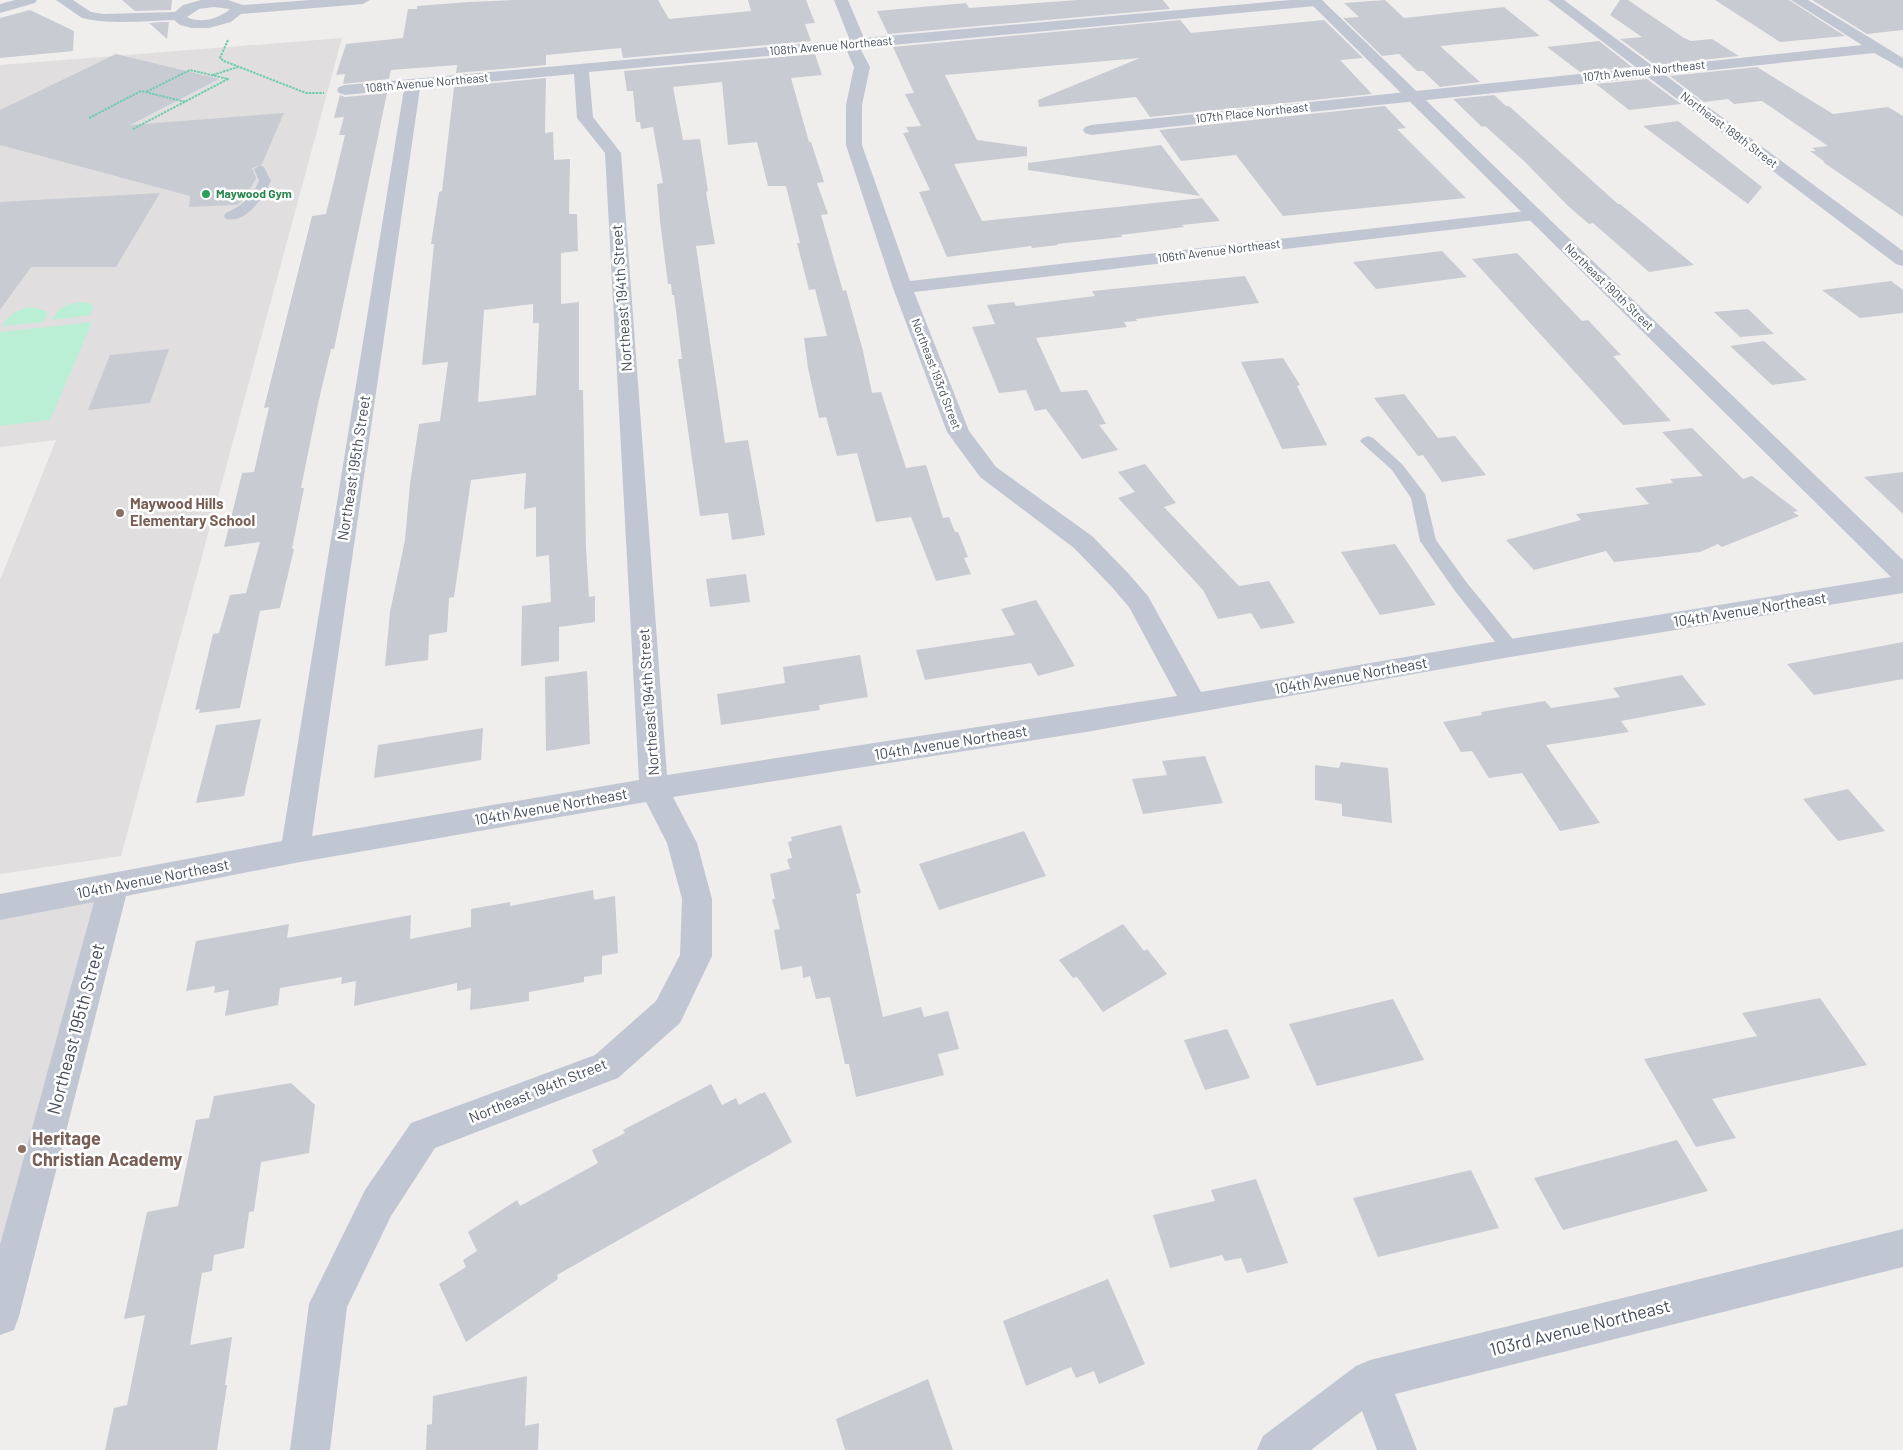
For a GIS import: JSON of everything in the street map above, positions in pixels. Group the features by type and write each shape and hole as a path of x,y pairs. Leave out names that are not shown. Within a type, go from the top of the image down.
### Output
{"street":[{"path":"0,9 30,0"},
{"path":"64,0 87,15 103,18 179,16 192,7 215,2 229,3 237,7 232,14"},
{"path":"179,16 181,21 193,24 209,23 232,14 363,0"},
{"name":"Northeast 193rd Street","path":"841,0 857,39 852,44 862,67 854,106 854,145 903,288 958,432 988,472 1083,542 1119,579 1139,602 1194,703"},
{"name":"Northeast 189th Street","path":"1555,0 1898,252"},
{"path":"1798,0 1903,64"},
{"name":"108th Avenue Northeast","path":"345,90 581,70 1315,1"},
{"name":"Northeast 190th Street","path":"1315,1 1903,574"},
{"name":"107th Avenue Northeast","path":"1412,96 1649,70 1877,48"},
{"name":"Northeast 194th Street","path":"310,1450 328,1304 378,1204 423,1136 606,1067 668,1012 696,956 697,899 682,843 654,789 613,153 585,118 581,70"},
{"name":"Northeast 195th Street","path":"295,851 413,85"},
{"name":"107th Place Northeast","path":"1091,130 1412,96"},
{"name":"106th Avenue Northeast","path":"903,288 1534,215"},
{"name":"104th Avenue Northeast","path":"0,907 295,851 654,789 1194,703 1510,648 1903,584"},
{"name":"Northeast 195th Street","path":"0,1316 113,887"},
{"name":"103rd Avenue Northeast","path":"1277,1450 1370,1380 1903,1248"},
{"path":"1370,1380 1397,1450"}],"lane":[{"path":"230,216 246,208 260,195 265,181 260,169"},
{"path":"1368,441 1398,467 1414,490 1419,498 1428,541 1461,587 1510,648"}],"path":[{"path":"232,14 227,46 220,58 238,67 306,93 345,90"},
{"path":"212,76 238,67"},
{"path":"133,129 228,79 190,70 146,92"},
{"path":"90,118 141,91 186,102"}],"shaded area":[{"name":"Maywood Hills Elementary School","path":"342,38 121,856 0,874 0,580 56,440 0,447 0,65"},
{"name":"Heritage Christian Academy","path":"113,887 0,1315 0,907"}],"green space":[{"path":"79,302 90,303 93,307 91,315 52,320 62,308"},
{"path":"30,307 45,310 47,315 44,322 2,326 13,314"},
{"path":"92,322 50,420 0,426 0,332"}],"building":[{"path":"122,0 172,0 171,10 135,11"},
{"path":"516,0 658,0 669,19 751,11 748,0 806,0 815,23 805,24 811,41 623,58 621,48 546,55 546,65 456,73 457,65 391,70 389,79 343,84 345,74 336,75 346,44 403,38 408,9 417,9 417,6"},
{"path":"1078,0 1163,0 1170,9 888,34 877,11 966,3 969,8"},
{"path":"1385,0 1404,18 1504,7 1540,36 1440,46 1480,82 1440,87 1423,71 1417,71 1399,54 1382,56 1343,18 1359,17 1344,3"},
{"path":"1620,0 1628,0 1684,38 1691,41 1712,39 1739,56 1655,65 1620,39 1642,37 1610,15"},
{"path":"1715,0 1789,0 1845,36 1780,42"},
{"path":"1812,0 1903,0 1903,30 1867,34"},
{"path":"30,10 74,31 73,51 0,58 0,18"},
{"path":"1180,20 1191,33 1324,20 1363,58 1340,60 1372,94 1150,117 1136,97 1039,107 1038,100 1140,58 945,75 977,140 1027,147 1027,156 954,164 982,221 1202,198 1220,221 1121,235 1122,237 947,257 919,192 930,190 903,133 909,132 906,127 921,126 905,94 914,93 893,47"},
{"path":"169,22 167,39 149,23"},
{"path":"1599,41 1632,67 1580,72 1547,47"},
{"path":"116,54 219,79 130,125 284,113 262,164 252,168 256,178 245,199 237,205 189,207 190,196 0,145 0,110"},
{"path":"815,54 822,75 791,78 809,142 811,142 824,182 817,183 828,214 821,215 843,291 846,290 863,351 872,393 881,392 906,468 926,465 943,518 949,517 955,532 958,532 968,557 964,558 971,574 936,581 911,517 876,522 857,453 837,456 826,417 819,418 808,368 804,338 827,336 815,289 809,290 797,243 800,243 786,186 768,186 757,142 728,145 722,82 673,87 683,140 700,139 708,191 706,192 715,244 696,246 725,443 748,440 765,535 732,540 728,513 700,516 678,359 682,359 674,295 672,295 671,284 668,284 660,221 657,184 663,183 653,127 641,129 640,122 636,122 633,91 627,91 624,71"},
{"path":"1757,67 1833,114 1888,107 1903,116 1903,217 1823,162 1825,162 1810,151 1816,151 1812,148 1828,146 1762,101 1734,104 1728,99 1704,102 1670,76"},
{"path":"546,78 545,133 553,132 554,160 570,159 569,214 577,214 578,251 561,253 561,304 579,302 579,390 583,390 586,548 589,597 595,596 595,622 559,627 559,661 521,666 522,606 551,602 549,555 536,557 536,507 524,509 526,473 471,480 454,597 449,598 447,632 429,635 428,660 385,666 390,612 405,540 410,484 419,424 440,421 448,362 422,365 434,244 431,244 439,192 442,191 454,87","holes":["533,304 533,323 539,323 536,395 478,402 484,310"]},
{"path":"1647,79 1681,104 1629,110 1596,84"},
{"path":"387,93 334,349 331,349 318,404 301,488 304,488 292,549 294,549 280,608 260,611 240,708 199,713 200,709 195,710 213,634 219,633 230,595 246,593 260,542 224,547 242,473 254,472 269,407 264,408 312,216 326,214 345,135 339,135 344,117 334,118 340,95 345,97"},
{"path":"1494,95 1506,106 1509,106 1618,204 1694,265 1649,272 1593,223 1589,224 1567,205 1524,161 1485,126 1482,127 1453,99"},
{"path":"1385,106 1406,128 1397,129 1466,198 1283,216 1236,155 1181,161 1159,130"},
{"path":"1678,121 1762,187 1748,204 1643,126"},
{"path":"1161,145 1200,196 1028,170 1028,163"},
{"path":"160,193 116,267 31,267 0,310 0,202"},
{"path":"1442,251 1467,277 1376,289 1353,262"},
{"path":"1517,253 1582,321 1588,320 1621,355 1613,356 1671,421 1623,425 1472,259"},
{"path":"1245,276 1259,303 1136,319 1137,321 1124,322 1127,327 1036,338 1061,392 1087,390 1106,424 1099,425 1118,450 1082,459 1046,409 1035,411 1026,390 999,393 972,327 995,324 987,305 1014,302 1016,306 1095,296 1092,291"},
{"path":"1891,281 1903,290 1903,313 1860,318 1822,290"},
{"path":"1748,309 1774,334 1740,337 1714,312"},
{"path":"1764,341 1807,380 1772,385 1730,346"},
{"path":"169,349 150,403 88,410 110,355"},
{"path":"1283,358 1300,385 1297,386 1327,445 1282,449 1241,362"},
{"path":"1404,394 1438,438 1455,436 1486,475 1442,482 1423,455 1418,456 1374,398"},
{"path":"1692,428 1743,479 1752,476 1798,511 1793,512 1799,516 1722,547 1718,544 1700,552 1614,562 1606,551 1534,570 1506,540 1581,520 1576,514 1649,504 1635,488 1673,483 1670,479 1703,476 1662,432"},
{"path":"1145,464 1176,503 1164,507 1239,586 1269,581 1295,623 1261,629 1251,613 1218,619 1203,590 1118,498 1135,492 1118,472"},
{"path":"1903,472 1903,514 1864,477"},
{"path":"1395,544 1436,605 1380,615 1341,552"},
{"path":"746,574 750,602 710,607 706,579"},
{"path":"1036,600 1075,666 1038,676 1031,663 925,680 916,650 1015,635 1001,609"},
{"path":"1903,642 1903,679 1814,695 1787,664"},
{"path":"860,655 868,697 819,705 820,710 721,725 717,694 785,683 783,667"},
{"path":"587,671 590,744 546,751 545,677"},
{"path":"1682,675 1706,705 1621,721 1629,732 1546,745 1600,823 1560,831 1522,773 1489,778 1472,751 1461,752 1443,722 1482,715 1481,712 1545,701 1551,708 1620,697 1613,688"},
{"path":"261,719 244,796 196,803 216,725"},
{"path":"483,728 481,760 374,778 378,745"},
{"path":"1205,756 1223,803 1143,814 1132,779 1167,775 1162,761"},
{"path":"1341,762 1388,768 1392,823 1342,816 1342,804 1315,800 1315,765 1339,768"},
{"path":"1848,789 1885,831 1838,841 1803,799"},
{"path":"841,825 861,893 856,894 883,1017 921,1007 924,1017 948,1011 959,1049 938,1054 944,1075 856,1097 849,1064 845,1064 830,997 816,999 810,976 803,978 802,966 781,970 774,930 780,929 772,899 775,899 770,874 790,869 787,859 792,858 788,842 792,841 791,837"},
{"path":"1024,831 1046,876 939,910 919,864"},
{"path":"593,890 594,900 615,896 618,953 602,956 602,974 584,977 584,982 529,992 529,1001 470,1010 471,988 457,991 457,983 354,1006 356,981 341,984 342,977 280,988 278,1005 225,1016 229,990 214,993 215,986 186,991 196,941 289,924 287,938 411,915 410,939 471,927 471,909 510,902 510,906"},
{"path":"1123,924 1144,951 1147,949 1167,974 1103,1012 1077,977 1073,978 1059,960"},
{"path":"1820,998 1867,1065 1712,1099 1736,1138 1696,1147 1644,1059 1757,1036 1742,1013"},
{"path":"1393,999 1424,1060 1317,1086 1289,1024"},
{"path":"1227,1029 1250,1078 1205,1090 1184,1040"},
{"path":"291,1083 315,1105 309,1153 261,1162 254,1211 249,1212 244,1248 214,1255 212,1271 202,1273 190,1345 232,1337 217,1450 105,1450 114,1408 127,1405 145,1315 124,1319 147,1212 178,1206 196,1120 209,1118 214,1096"},
{"path":"711,1084 722,1105 736,1098 739,1105 765,1092 792,1142 557,1275 558,1279 466,1342 439,1284 466,1267 463,1260 477,1251 468,1232 517,1200 520,1206 598,1163 592,1150 625,1133 623,1130"},
{"path":"1677,1140 1708,1191 1563,1230 1534,1178"},
{"path":"1471,1170 1499,1228 1378,1257 1353,1198"},
{"path":"1256,1179 1288,1263 1247,1273 1241,1258 1225,1261 1222,1255 1170,1268 1153,1215 1215,1201 1211,1190"},
{"path":"1108,1279 1145,1364 1099,1384 1094,1371 1076,1378 1071,1367 1026,1386 1003,1321"},
{"path":"527,1376 525,1426 539,1423 538,1450 426,1450 427,1425 432,1424 433,1396"},
{"path":"928,1379 953,1450 845,1450 836,1419"}],"place":[{"name":"Maywood Gym","path":"206,194"},
{"name":"Maywood Hills Elementary School","path":"120,513"},
{"name":"Heritage Christian Academy","path":"22,1149"}]}
